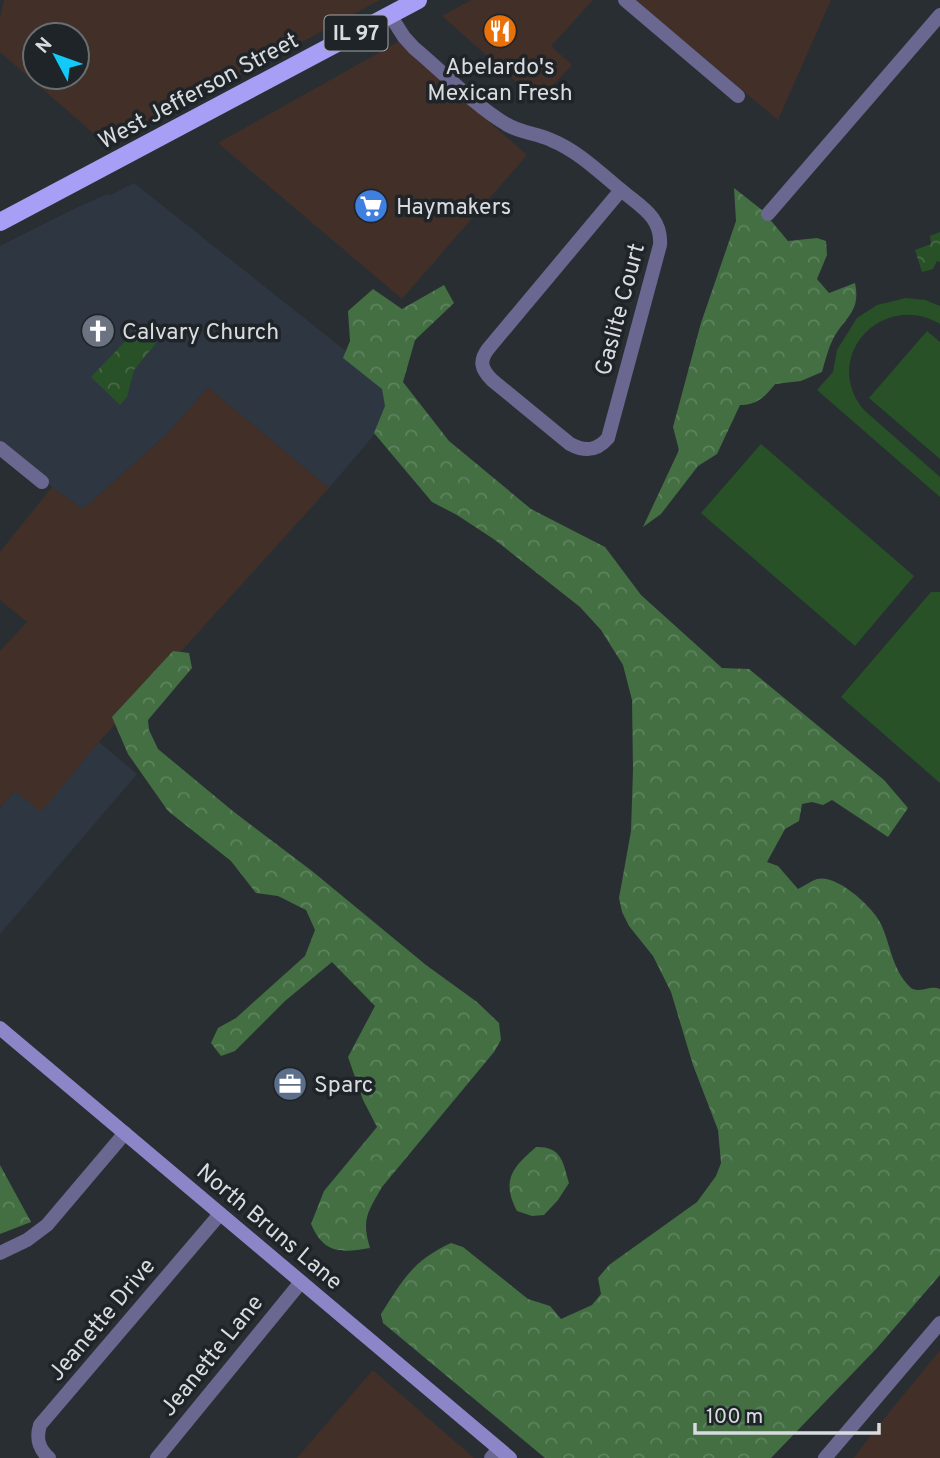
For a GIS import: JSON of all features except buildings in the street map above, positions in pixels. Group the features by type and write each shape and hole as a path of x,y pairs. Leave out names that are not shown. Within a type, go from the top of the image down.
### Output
{"main road":[{"name":"West Jefferson Street","path":"0,222 418,0"},
{"name":"North Bruns Lane","path":"0,1028 500,1455"}],"street":[{"path":"625,0 738,96"},
{"path":"390,15 414,48 496,117 517,130 561,145 584,159 621,190"},
{"path":"768,214 940,15"},
{"name":"Gaslite Court","path":"621,190 656,220 660,228 660,245 608,438 595,449 584,450 570,444 492,380 482,367 482,360 488,349 621,190"},
{"path":"0,448 41,482"},
{"path":"0,1253 27,1240 47,1225 125,1133"},
{"name":"Jeanette Drive","path":"49,1458 39,1445 37,1435 40,1425 220,1214"},
{"name":"Jeanette Lane","path":"157,1458 300,1282"},
{"path":"825,1458 940,1324"}],"shaded area":[{"path":"4,0 380,0 108,146 45,91 91,91 91,21 21,21 21,70 0,52 0,18"},
{"path":"471,0 593,0 551,46 572,65 538,101 442,16"},
{"path":"635,0 831,0 778,120"},
{"path":"398,42 527,155 402,299 218,143"},
{"path":"134,183 342,348 382,384 388,402 379,429 329,488 208,387 167,434 83,509 0,444 0,246"},
{"path":"208,387 329,488 99,742 41,813 15,791 0,808 0,651 27,622 0,600 0,552 52,487 83,509 167,434"},
{"path":"99,742 137,774 0,934 0,808 15,791 41,812"},
{"path":"940,1350 940,1458 854,1458 874,1431"},
{"path":"372,1371 375,1372 474,1458 297,1458"}],"green space":[{"path":"734,188 762,210 788,241 817,238 826,241 827,255 817,279 829,293 855,283 856,301 851,314 833,339 822,372 801,381 775,384 760,399 751,404 740,405 717,454 698,466 661,514 643,527 679,450 673,427 701,323 736,221"},
{"path":"940,232 940,262 937,261 933,269 922,272 915,250 931,244 930,236"},
{"path":"444,285 454,303 415,340 403,382 449,441 531,509 605,547 641,595 722,668 749,669 884,780 908,808 888,837 832,800 823,805 812,802 802,804 799,821 785,829 767,862 778,866 798,889 817,879 825,879 854,893 877,917 896,965 910,987 917,990 940,989 940,1275 877,1348 771,1458 545,1458 383,1323 381,1314 410,1273 427,1257 451,1243 463,1247 528,1299 550,1306 561,1319 592,1305 601,1294 598,1278 609,1265 697,1202 716,1176 721,1163 718,1130 693,1065 671,992 653,956 629,926 619,898 631,831 633,770 632,700 623,665 601,630 580,607 495,540 432,502 374,433 385,406 382,389 343,358 350,341 348,311 373,289 402,309"},
{"path":"906,298 925,300 940,306 940,324 918,316 897,316 879,323 864,335 853,351 849,370 852,390 864,410 940,477 940,497 817,390 833,372 837,350 857,318 877,305"},
{"path":"138,328 156,343 134,370 127,397 120,405 91,377"},
{"path":"927,331 940,342 940,459 869,398"},
{"path":"761,444 914,576 855,646 701,513"},
{"path":"931,592 940,592 940,783 841,697"},
{"path":"173,651 189,653 192,668 148,720 149,730 158,749 426,965 477,1002 499,1023 501,1040 494,1052 382,1187 367,1216 366,1230 370,1248 350,1251 335,1249 322,1241 311,1224 324,1191 377,1127 363,1100 348,1057 375,1006 332,962 285,1001 235,1051 221,1056 211,1043 218,1028 236,1018 305,956 315,930 306,910 278,896 256,893 231,861 168,811 128,754 112,717"},
{"path":"536,1147 551,1149 560,1157 569,1183 544,1215 532,1216 517,1211 512,1200 510,1183 515,1168"},
{"path":"0,1165 31,1222 0,1234"}],"place":[{"name":"Abelardo's Mexican Fresh","path":"500,31"},
{"name":"Haymakers","path":"371,206"},
{"name":"Calvary Church","path":"98,331"},
{"name":"Sparc","path":"290,1084"}]}
